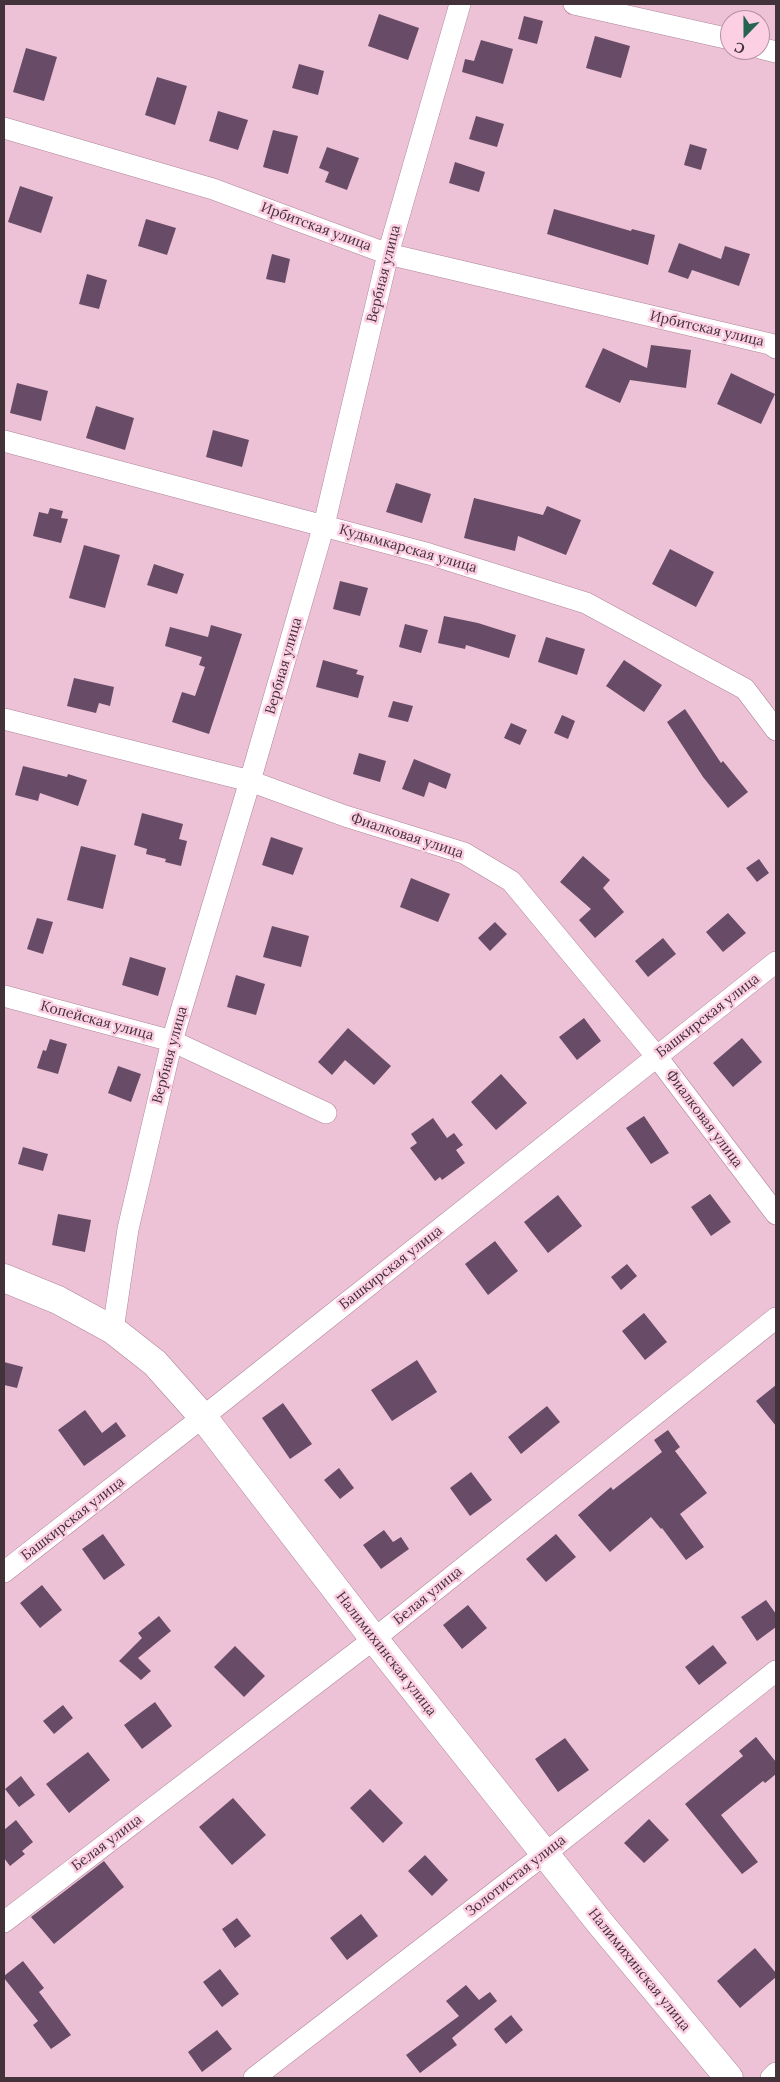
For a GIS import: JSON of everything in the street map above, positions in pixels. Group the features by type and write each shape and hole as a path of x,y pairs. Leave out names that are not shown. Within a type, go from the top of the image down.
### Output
{"street":[{"name":"Вербная улица","path":"113,1330 128,1229 172,1041 324,525 388,254 460,4"},
{"path":"574,4 720,38"},
{"name":"Ирбитская улица","path":"4,128 213,189 388,254 770,344 776,348"},
{"name":"Кудымкарская улица","path":"4,441 429,554 586,603 744,689 776,730"},
{"name":"Фиалковая улица","path":"4,719 250,781 344,816 464,854 511,881 657,1057 776,1214"},
{"name":"Башкирская улица","path":"4,1572 203,1417 776,962"},
{"name":"Копейская улица","path":"4,996 172,1041 326,1113"},
{"name":"Налимихинская улица","path":"4,1278 58,1300 113,1330 155,1362 203,1417 374,1640 600,1923 729,2078"},
{"name":"Белая улица","path":"4,1922 374,1640 776,1318"},
{"name":"Золотистая улица","path":"254,2078 546,1853 776,1671"},
{"path":"770,2078 776,2073"}],"building":[{"path":"379,14 419,28 408,60 368,46"},
{"path":"524,16 543,21 537,44 518,39"},
{"path":"595,36 630,46 621,78 586,68"},
{"path":"481,40 513,49 503,84 462,72 465,59 474,61"},
{"path":"26,48 57,57 44,101 13,92"},
{"path":"299,64 324,71 318,95 292,88"},
{"path":"157,77 187,86 175,125 145,115"},
{"path":"218,111 248,120 238,150 209,141"},
{"path":"476,116 504,124 497,147 469,139"},
{"path":"273,130 298,136 288,174 263,167"},
{"path":"690,144 707,149 701,170 684,165"},
{"path":"327,147 359,158 347,190 325,182 329,172 319,168"},
{"path":"455,162 485,172 479,192 449,183"},
{"path":"20,186 53,197 41,233 8,222"},
{"path":"554,209 631,231 632,229 655,235 648,265 547,234"},
{"path":"146,219 176,228 167,255 138,246"},
{"path":"679,243 721,259 725,246 750,254 739,286 692,270 688,279 668,272"},
{"path":"272,254 290,259 285,283 266,279"},
{"path":"87,274 107,280 99,309 79,304"},
{"path":"651,345 691,350 686,388 630,380 620,403 585,387 603,348 647,368"},
{"path":"731,373 775,394 761,424 717,404"},
{"path":"17,383 48,391 41,421 10,413"},
{"path":"96,406 134,418 125,450 86,438"},
{"path":"213,430 249,440 242,467 206,457"},
{"path":"396,483 431,494 422,523 386,512"},
{"path":"474,498 543,515 547,506 581,520 566,555 518,536 515,551 464,538"},
{"path":"50,508 63,511 61,518 68,519 61,543 33,536 39,512 48,514"},
{"path":"84,545 120,555 105,608 69,598"},
{"path":"670,549 714,572 696,607 652,584"},
{"path":"154,564 184,574 177,594 147,585"},
{"path":"340,581 368,588 360,616 333,609"},
{"path":"444,616 478,623 516,635 509,658 466,645 465,649 438,643"},
{"path":"405,624 428,630 421,653 399,647"},
{"path":"211,625 242,634 209,734 172,722 182,692 195,696 205,667 199,665 202,657 165,646 170,627 208,637"},
{"path":"546,637 585,649 577,675 538,662"},
{"path":"323,660 358,670 356,674 364,676 358,698 316,687"},
{"path":"624,660 662,685 644,712 606,686"},
{"path":"74,678 114,687 110,706 99,703 96,713 67,706"},
{"path":"393,701 413,706 408,722 388,717"},
{"path":"685,709 721,763 723,761 748,792 728,808 703,777 667,722"},
{"path":"562,715 575,721 568,739 554,733"},
{"path":"511,723 527,730 520,745 504,738"},
{"path":"359,753 386,761 380,782 353,774"},
{"path":"414,759 451,774 446,789 429,782 424,797 402,789"},
{"path":"23,766 67,777 68,774 87,780 78,806 40,793 38,801 15,795"},
{"path":"142,813 183,824 179,839 187,841 181,866 165,862 166,859 146,854 147,849 134,845"},
{"path":"271,837 303,848 293,875 262,865"},
{"path":"81,846 116,855 103,909 67,900"},
{"path":"583,856 610,880 603,888 624,912 595,938 579,920 591,909 560,882"},
{"path":"759,859 769,873 757,882 746,868"},
{"path":"411,878 450,894 438,922 400,907"},
{"path":"728,913 746,933 723,952 706,932"},
{"path":"37,918 53,922 43,954 27,949"},
{"path":"495,922 507,934 490,951 478,938"},
{"path":"272,926 309,936 301,967 263,957"},
{"path":"663,938 676,954 648,977 635,961"},
{"path":"130,957 166,968 158,996 122,985"},
{"path":"236,975 265,984 256,1015 227,1007"},
{"path":"584,1018 601,1041 577,1060 559,1037"},
{"path":"348,1028 391,1066 374,1085 345,1060 332,1075 318,1062"},
{"path":"742,1038 762,1062 733,1087 713,1063"},
{"path":"50,1039 67,1044 58,1074 37,1068 43,1050 46,1051"},
{"path":"118,1066 141,1074 131,1102 108,1093"},
{"path":"501,1074 527,1103 496,1130 471,1102"},
{"path":"644,1116 669,1153 651,1164 626,1128"},
{"path":"433,1118 447,1138 454,1133 463,1145 456,1150 465,1163 442,1180 440,1177 435,1181 410,1148 417,1143 411,1134"},
{"path":"23,1147 48,1154 43,1171 18,1164"},
{"path":"710,1194 731,1222 711,1236 691,1207"},
{"path":"558,1195 582,1226 548,1253 524,1222"},
{"path":"58,1214 91,1220 85,1252 52,1245"},
{"path":"495,1241 518,1271 488,1295 465,1264"},
{"path":"627,1264 637,1276 621,1290 611,1277"},
{"path":"644,1313 667,1342 645,1360 622,1331"},
{"path":"417,1360 437,1392 392,1421 371,1390"},
{"path":"4,1362 23,1367 17,1388 4,1385"},
{"path":"776,1385 776,1426 756,1401"},
{"path":"283,1403 312,1444 290,1459 262,1418"},
{"path":"547,1406 560,1422 521,1454 508,1437"},
{"path":"85,1410 102,1433 116,1422 126,1436 84,1466 58,1430"},
{"path":"668,1430 680,1447 675,1451 707,1493 680,1514 704,1547 686,1560 662,1528 651,1517 610,1552 578,1515 611,1487 613,1490 662,1452 654,1440"},
{"path":"339,1468 354,1488 340,1499 324,1480"},
{"path":"471,1472 492,1500 470,1516 450,1488"},
{"path":"384,1530 393,1542 401,1537 409,1549 381,1569 363,1545"},
{"path":"103,1534 125,1565 104,1580 82,1549"},
{"path":"556,1534 576,1557 546,1582 526,1559"},
{"path":"42,1585 62,1610 40,1628 20,1603"},
{"path":"766,1600 776,1614 776,1627 757,1641 741,1617"},
{"path":"468,1605 487,1628 462,1649 443,1625"},
{"path":"159,1616 171,1631 138,1658 151,1671 141,1680 119,1661 142,1638 138,1633"},
{"path":"713,1645 727,1663 699,1685 685,1667"},
{"path":"235,1646 265,1676 244,1697 214,1667"},
{"path":"155,1702 172,1726 142,1749 124,1725"},
{"path":"63,1705 73,1718 54,1734 43,1721"},
{"path":"756,1737 776,1762 776,1774 765,1783 763,1781 721,1815 758,1862 742,1874 685,1804 743,1756 739,1751"},
{"path":"565,1738 589,1770 558,1792 535,1759"},
{"path":"88,1752 110,1780 69,1813 46,1784"},
{"path":"21,1776 35,1795 19,1807 5,1789"},
{"path":"370,1789 403,1823 383,1843 350,1808"},
{"path":"233,1798 266,1835 232,1865 199,1827"},
{"path":"649,1819 669,1840 644,1863 624,1843"},
{"path":"16,1820 33,1842 22,1851 25,1854 10,1866 4,1858 4,1830"},
{"path":"425,1855 448,1880 432,1896 408,1871"},
{"path":"104,1861 124,1887 54,1944 31,1917"},
{"path":"361,1914 378,1936 347,1960 330,1938"},
{"path":"237,1918 251,1936 235,1948 222,1929"},
{"path":"755,1948 776,1973 776,1977 740,2008 717,1981"},
{"path":"23,1961 44,1988 39,1992 71,2035 51,2049 33,2025 38,2021 4,1978"},
{"path":"220,1969 239,1994 222,2007 203,1982"},
{"path":"466,1985 479,2000 490,1992 497,2001 452,2038 457,2045 420,2073 406,2055 459,2016 446,2001"},
{"path":"511,2015 523,2030 506,2044 494,2029"},
{"path":"217,2030 232,2049 202,2072 188,2052"}]}
